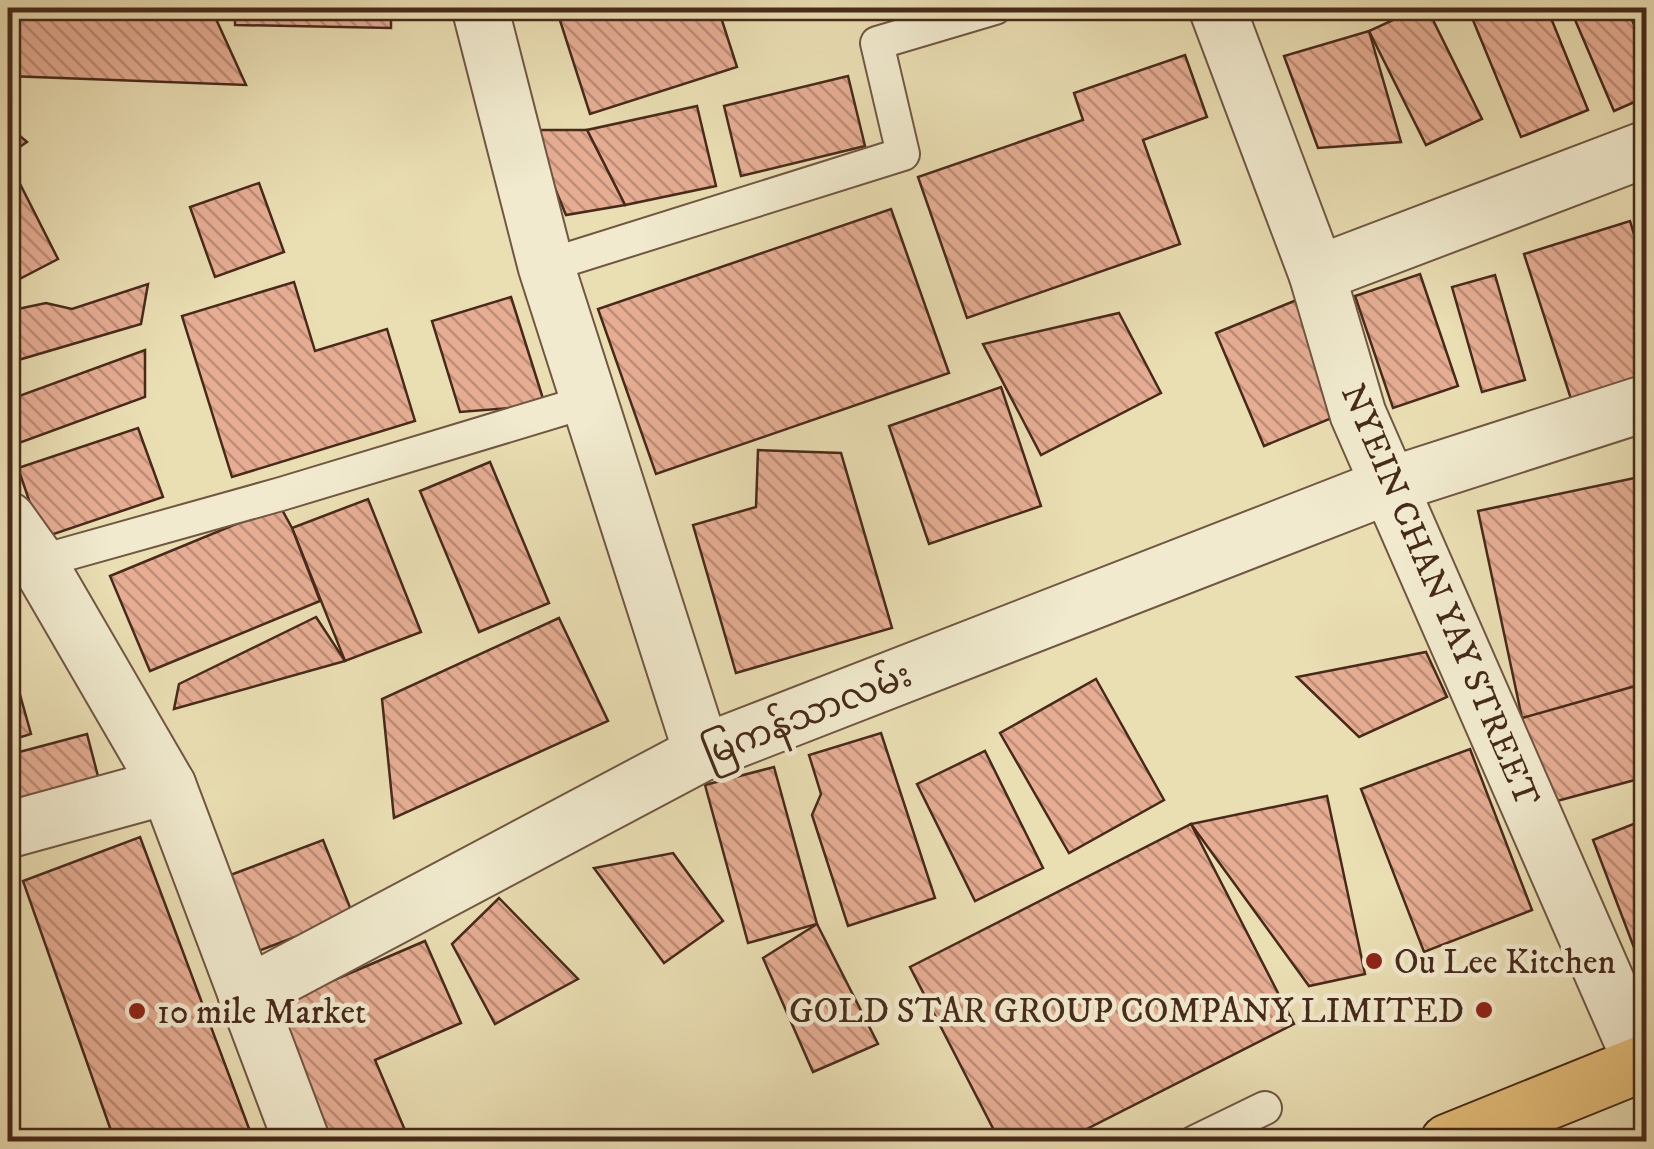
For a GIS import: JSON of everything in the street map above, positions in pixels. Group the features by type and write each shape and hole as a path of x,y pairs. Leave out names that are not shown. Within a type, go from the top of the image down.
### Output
{"highway":[{"path":"1448,1142 1645,1066"}],"street":[{"path":"480,8 546,266 702,753"},
{"name":"NYEIN CHAN YAY STREET","path":"1217,8 1317,274 1358,414 1645,1066"},
{"path":"1317,274 1646,149"},
{"name":"မြကန်သာလမ်း","path":"246,995 702,753 1391,486 1646,403"},
{"path":"18,551 168,786 302,1142"},
{"path":"8,830 168,786"}],"lane":[{"path":"546,266 904,154 877,43 995,8"},
{"path":"18,551 281,494 589,401"},
{"path":"1195,1142 1265,1108"}],"building":[{"path":"8,8 211,8 246,85 8,76"},
{"path":"235,8 391,8 391,28 235,25"},
{"path":"556,8 718,8 737,67 590,114"},
{"path":"1427,8 1482,119 1426,145 1369,31"},
{"path":"1468,8 1547,8 1588,110 1521,137"},
{"path":"1570,8 1627,8 1646,53 1646,97 1614,111"},
{"path":"1369,31 1401,142 1318,148 1284,56"},
{"path":"1185,55 1207,117 1143,140 1180,244 967,318 918,177 1083,120 1074,93"},
{"path":"848,76 865,146 741,176 724,106"},
{"path":"697,106 716,186 625,205 587,130"},
{"path":"8,126 27,142 8,155"},
{"path":"531,130 587,130 625,205 566,215"},
{"path":"13,170 58,259 8,285 8,173"},
{"path":"259,183 284,252 215,277 190,207"},
{"path":"891,209 949,373 656,474 598,309"},
{"path":"1630,221 1646,274 1646,375 1571,399 1524,254"},
{"path":"1420,274 1458,386 1393,408 1355,296"},
{"path":"1495,275 1525,380 1482,392 1452,287"},
{"path":"294,282 315,351 387,329 415,421 232,477 182,316"},
{"path":"148,284 141,324 8,363 8,311 46,303 72,309"},
{"path":"511,297 545,405 460,412 432,321"},
{"path":"1304,297 1351,410 1264,446 1216,333"},
{"path":"1119,313 1161,393 1041,455 983,344"},
{"path":"145,350 145,397 8,447 8,400"},
{"path":"1001,387 1041,506 929,544 889,426"},
{"path":"138,428 163,497 42,538 18,468"},
{"path":"758,450 841,453 892,628 736,673 693,525 756,507"},
{"path":"490,462 549,603 479,632 420,491"},
{"path":"1644,476 1646,692 1522,718 1478,511"},
{"path":"368,499 421,632 345,661 292,528"},
{"path":"280,506 320,601 150,671 110,576"},
{"path":"316,617 345,661 174,709 179,684"},
{"path":"559,618 608,721 394,818 382,699"},
{"path":"8,652 31,734 8,741"},
{"path":"1426,652 1447,697 1359,737 1297,677"},
{"path":"1096,679 1164,800 1069,853 1000,733"},
{"path":"1646,683 1646,777 1546,804 1522,718"},
{"path":"881,733 935,898 848,926 812,815 821,794 809,755"},
{"path":"87,734 100,784 8,808 8,755"},
{"path":"1470,749 1532,910 1424,952 1361,789"},
{"path":"985,751 1043,868 975,901 917,784"},
{"path":"774,767 817,924 748,943 705,785"},
{"path":"1327,796 1365,974 1309,986 1191,824"},
{"path":"1646,819 1646,979 1593,840"},
{"path":"1191,824 1294,1024 1061,1142 1000,1142 910,967"},
{"name":"10 mile Market","path":"140,837 254,1142 115,1142 23,881"},
{"path":"323,840 353,915 253,953 225,877"},
{"path":"673,853 723,921 664,963 594,868"},
{"path":"499,898 578,979 495,1024 452,944"},
{"path":"817,924 878,1044 813,1072 763,958"},
{"path":"425,941 461,1023 375,1060 410,1142 321,1142 264,1010"}],"place":[{"name":"Ou Lee Kitchen","path":"1374,961"},
{"name":"GOLD STAR GROUP COMPANY LIMITED","path":"1484,1010"},
{"name":"10 mile Market","path":"137,1011"}]}
